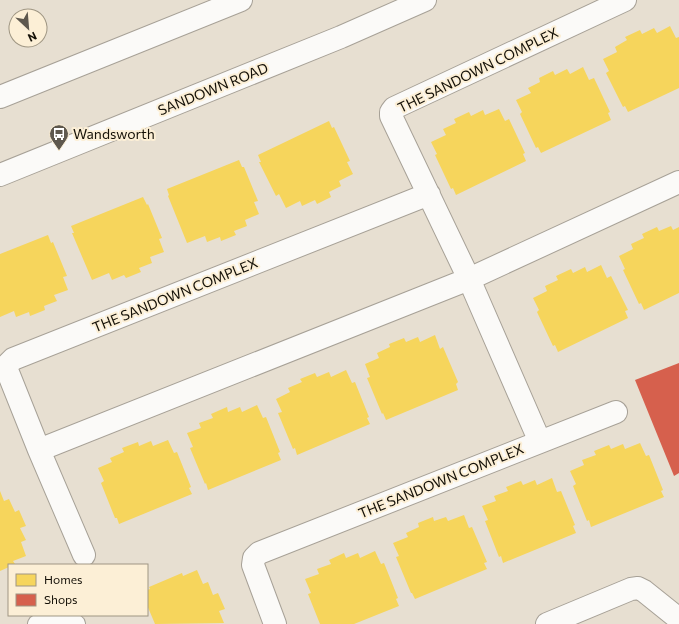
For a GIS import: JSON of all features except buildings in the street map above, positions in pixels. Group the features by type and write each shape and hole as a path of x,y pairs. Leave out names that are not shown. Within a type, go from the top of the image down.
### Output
{"street":[{"path":"0,97 241,0"},
{"name":"SANDOWN ROAD","path":"0,175 341,37 425,0"},
{"name":"THE SANDOWN COMPLEX","path":"540,442 469,279 391,116 391,112 394,108 625,0"},
{"path":"39,450 469,279 679,182"},
{"name":"THE SANDOWN COMPLEX","path":"84,556 7,370 8,364 13,359 429,194"},
{"name":"THE SANDOWN COMPLEX","path":"276,624 253,565 254,558 259,553 616,412"},
{"path":"546,624 631,589 638,588 644,590 679,619"}],"lane":[{"path":"37,624 50,619 61,618 72,621 76,624"}],"place":[{"name":"Wandsworth","path":"59,151"}]}
